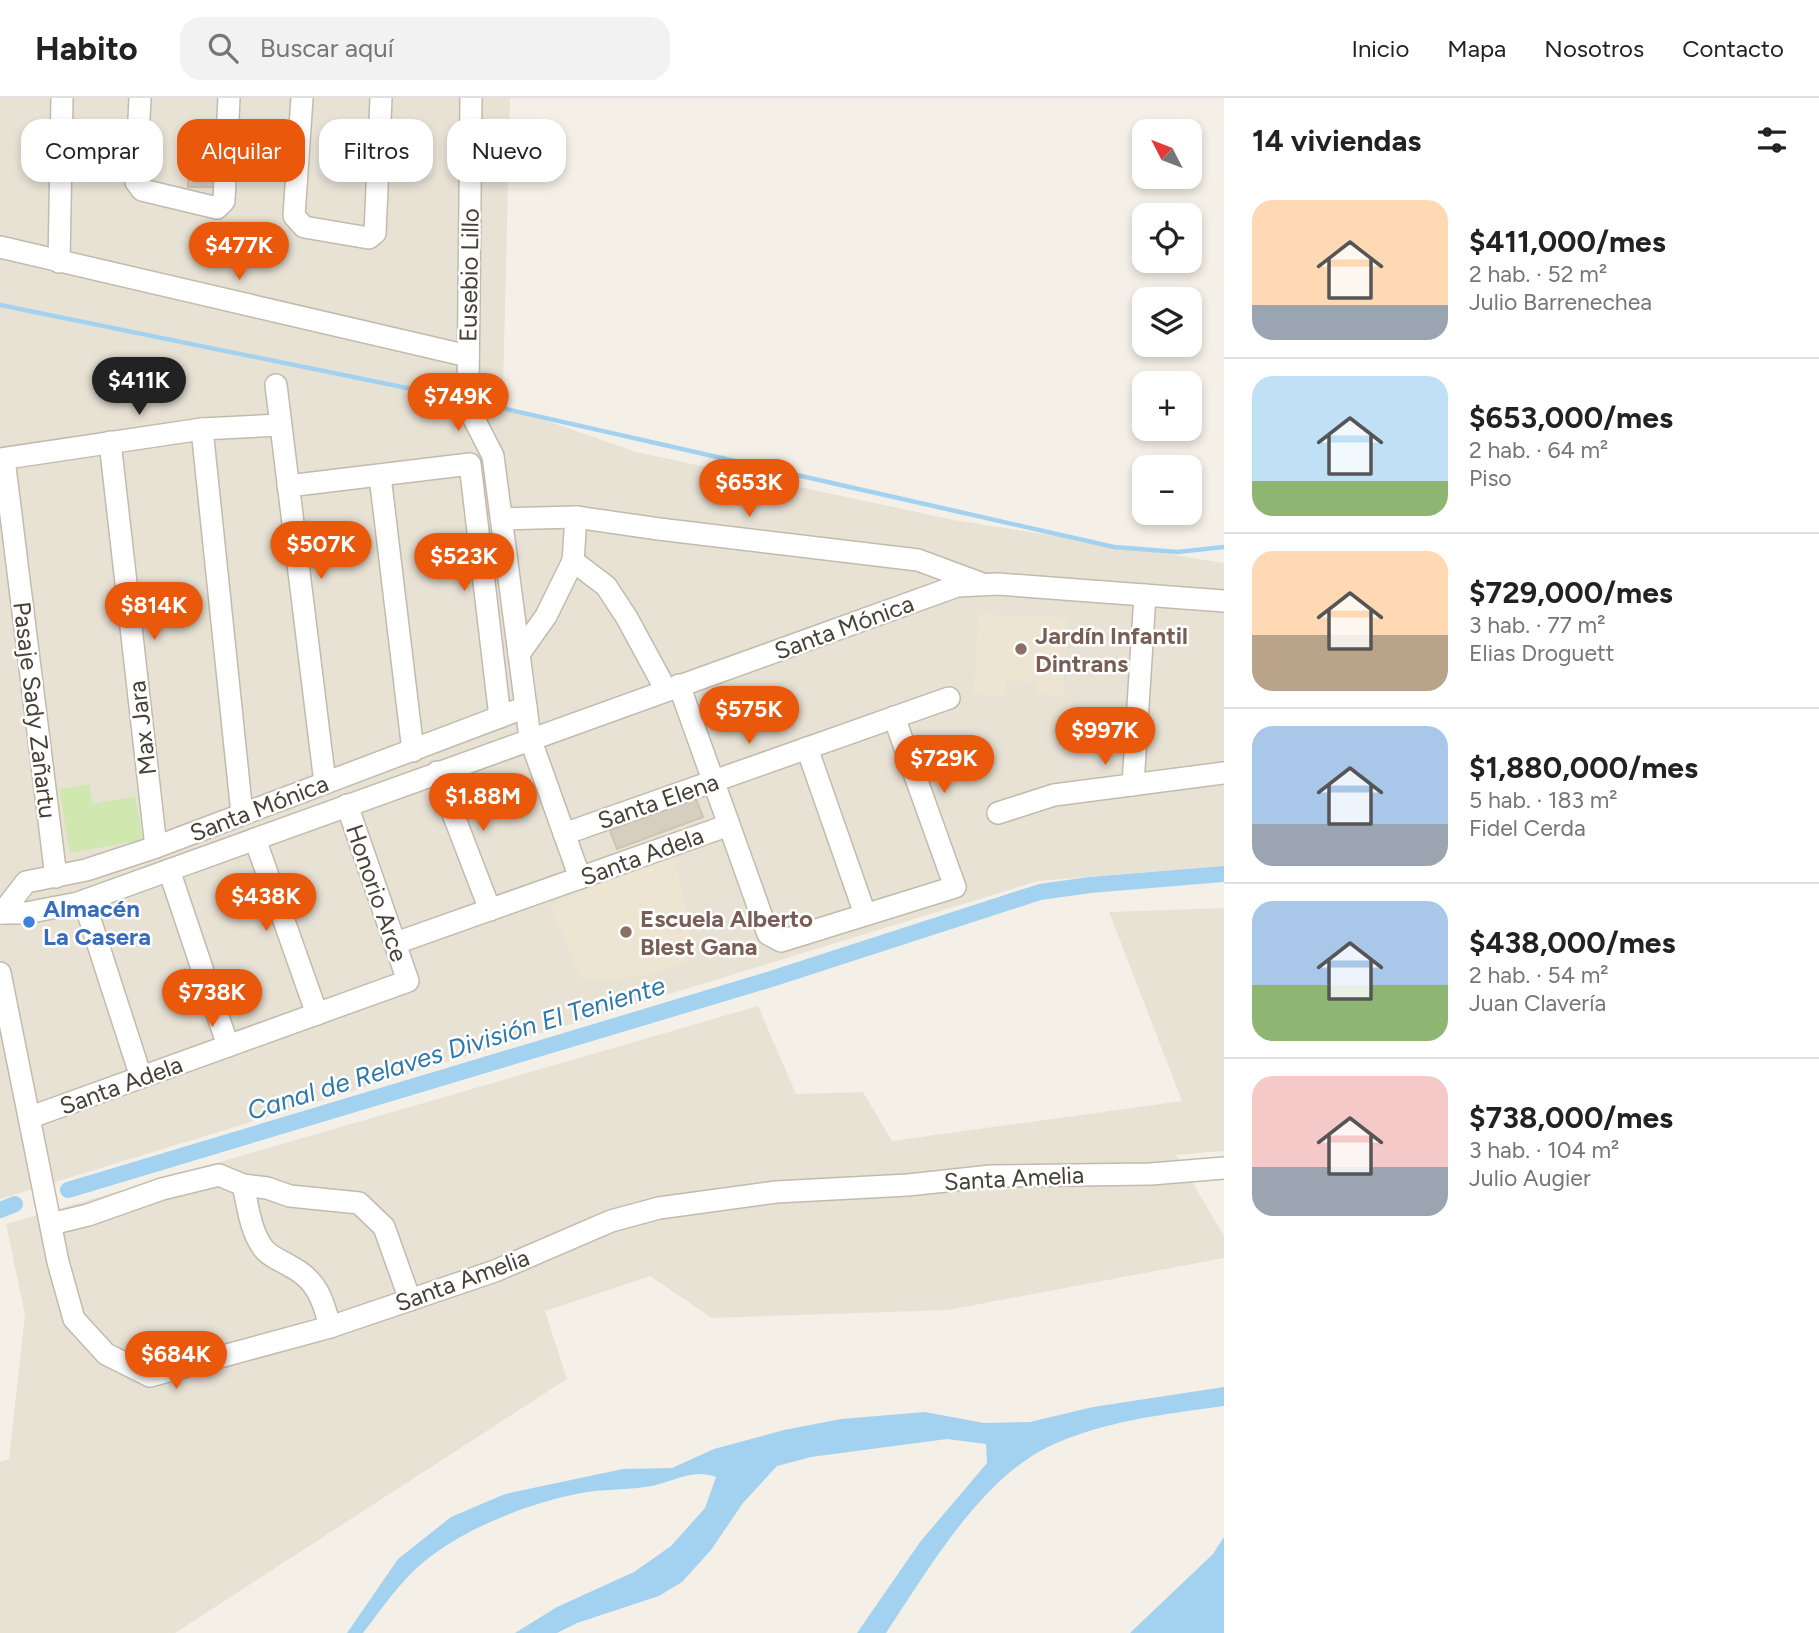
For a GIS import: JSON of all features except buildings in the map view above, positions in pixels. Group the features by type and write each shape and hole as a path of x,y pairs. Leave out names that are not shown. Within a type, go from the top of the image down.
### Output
{"street":[{"path":"59,262 62,98"},
{"path":"140,98 136,182 142,190 217,208 224,201 229,98"},
{"path":"302,98 295,216 304,227 369,239 375,233 381,98"},
{"name":"Eusebio Lillo","path":"471,98 468,356 470,407 493,456 530,738 580,878"},
{"path":"0,247 468,356"},
{"path":"276,385 325,783"},
{"path":"2,459 202,429 281,425"},
{"path":"202,429 242,814"},
{"name":"Max Jara","path":"110,442 156,847"},
{"name":"Pasaje Sady Zañartu","path":"2,459 56,877"},
{"path":"288,486 470,464 500,717"},
{"path":"380,475 413,751"},
{"path":"519,654 547,617 573,561 576,517"},
{"path":"502,519 576,517 659,530 918,560 985,584"},
{"path":"573,561 606,586 673,688 713,781 768,933 781,941 955,887 894,717"},
{"name":"Santa Mónica","path":"1,913 26,913 84,901 957,586 985,584 1224,601"},
{"path":"1133,785 1145,595"},
{"name":"Santa Elena","path":"564,834 949,698"},
{"name":"Santa Mónica","path":"1,913 26,882 56,877 156,847 526,707"},
{"path":"807,748 865,914"},
{"path":"437,772 490,910"},
{"path":"998,813 1054,795 1224,773"},
{"name":"Honorio Arce","path":"347,805 408,981"},
{"name":"Santa Adela","path":"396,943 729,825"},
{"path":"255,839 317,1014"},
{"path":"169,870 228,1046"},
{"path":"84,901 141,1077"},
{"name":"Santa Amelia","path":"0,973 58,1262 74,1319 106,1354 150,1376 330,1327 495,1271 611,1221 659,1208 776,1192 908,1185 991,1176 1151,1174 1224,1168"},
{"name":"Santa Adela","path":"31,1117 408,981"},
{"path":"51,1224 88,1215 162,1189 219,1175 243,1185 267,1188 290,1196 359,1203 384,1227 410,1300"},
{"path":"243,1185 252,1226 262,1247 271,1257 310,1279 322,1294 330,1327"}],"shaded area":[{"path":"0,98 510,98 509,119 447,119 447,182 508,182 503,391 508,407 636,452 954,520 1224,563 1224,866 1038,881 0,1199"},
{"name":"Jardín Infantil Dintrans","path":"978,614 1067,618 1063,695 1038,694 1038,682 1006,681 1005,695 974,694"},
{"name":"Escuela Alberto Blest Gana","path":"675,856 696,959 640,977 581,979 550,905"},
{"path":"1224,908 1224,1151 1176,1155 1224,1236 1224,1258 948,1310 712,1318 650,1276 545,1311 567,1379 175,1633 0,1633 0,1462 9,1459 25,1315 6,1224 758,1006 796,1094 863,1092 892,1141 1182,1101 1109,912"}],"green space":[{"path":"89,784 93,804 135,796 143,840 70,853 59,789"}],"water":[{"path":"1224,1387 1224,1406 1134,1420 1090,1431 1048,1447 1023,1462 977,1504 938,1555 886,1633 857,1633 920,1542 987,1463 986,1444 947,1439 811,1457 777,1466 743,1503 711,1550 682,1582 659,1596 577,1623 557,1633 515,1633 557,1607 634,1572 671,1546 705,1508 716,1477 707,1474 690,1475 637,1488 562,1497 504,1516 450,1543 414,1571 363,1633 347,1633 398,1559 451,1517 505,1494 623,1469 672,1468 714,1449 784,1430 841,1419 925,1412 984,1423 1030,1422 1093,1407"},
{"path":"1224,1537 1224,1633 1130,1633 1213,1554"}],"waterway":[{"path":"0,305 456,398"},
{"path":"497,407 1114,547 1177,552 1224,547"},
{"name":"Canal de Relaves División El Teniente","path":"68,1190 768,980 1040,892 1224,874"},
{"name":"Canal de Relaves División El Teniente","path":"0,1210 15,1204"}],"place":[{"name":"Jardín Infantil Dintrans","path":"1021,649"},
{"name":"Almacén La Casera","path":"29,922"},
{"name":"Escuela Alberto Blest Gana","path":"626,932"}]}
